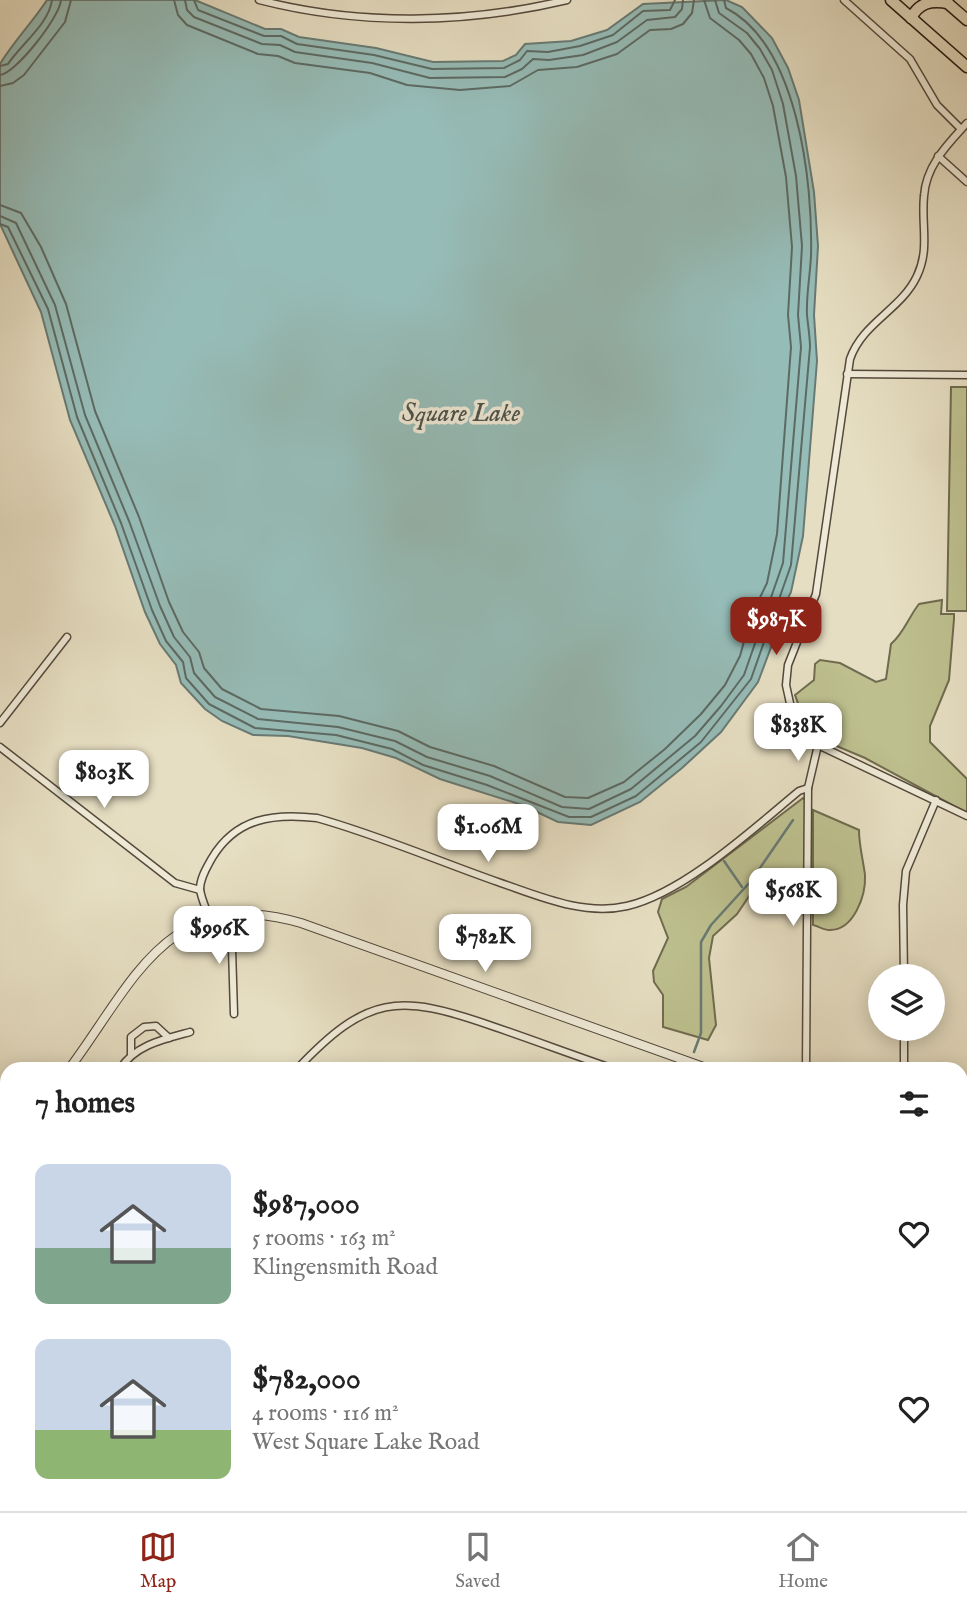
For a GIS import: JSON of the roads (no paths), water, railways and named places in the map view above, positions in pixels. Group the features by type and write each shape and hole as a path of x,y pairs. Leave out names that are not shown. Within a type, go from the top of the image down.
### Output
{"highway":[{"path":"891,0 967,67"},
{"path":"911,18 917,7 924,3 946,1 967,20"}],"street":[{"path":"259,0 330,13 415,19 500,14 567,0"},
{"path":"844,0 909,59 937,106 961,129"},
{"path":"967,122 938,156 925,188 926,246 919,272 901,299 861,335 847,374 816,594 788,665 786,685 797,721 818,744 967,816"},
{"path":"938,156 967,182"},
{"path":"847,374 967,375"},
{"path":"0,723 67,637"},
{"path":"806,1062 808,788 818,744"},
{"path":"0,747 175,883 200,890"},
{"path":"210,920 200,890 206,869 231,833 261,819 297,816 332,822 559,902 590,908 627,906 662,892 707,864 799,791 808,788"},
{"path":"904,964 903,905 906,872 936,800"},
{"path":"74,1062 145,960 171,938 210,920 231,916 267,915 301,923 689,1062"},
{"path":"231,916 234,1014"},
{"path":"304,1062 326,1038 349,1021 382,1008 411,1004 442,1008 594,1062"},
{"path":"131,1055 131,1037 144,1027 156,1026 169,1038"},
{"path":"126,1062 131,1055 190,1032"},
{"path":"904,1041 904,1062"}],"water":[{"name":"Square Lake","path":"47,0 195,0 265,29 281,29 299,37 376,48 433,62 503,61 516,55 525,44 571,41 607,30 643,4 726,0 742,7 772,38 788,68 799,100 814,192 818,246 814,315 817,361 803,536 791,592 775,625 773,642 758,682 721,732 640,802 591,825 558,822 522,805 440,779 396,758 362,748 288,736 253,735 222,721 205,709 181,683 176,665 160,644 145,612 115,526 70,420 41,312 0,224 0,64"}],"waterway":[{"path":"694,1052 701,1033 701,942 711,925 751,881 793,820"},
{"path":"724,861 742,887"}]}
